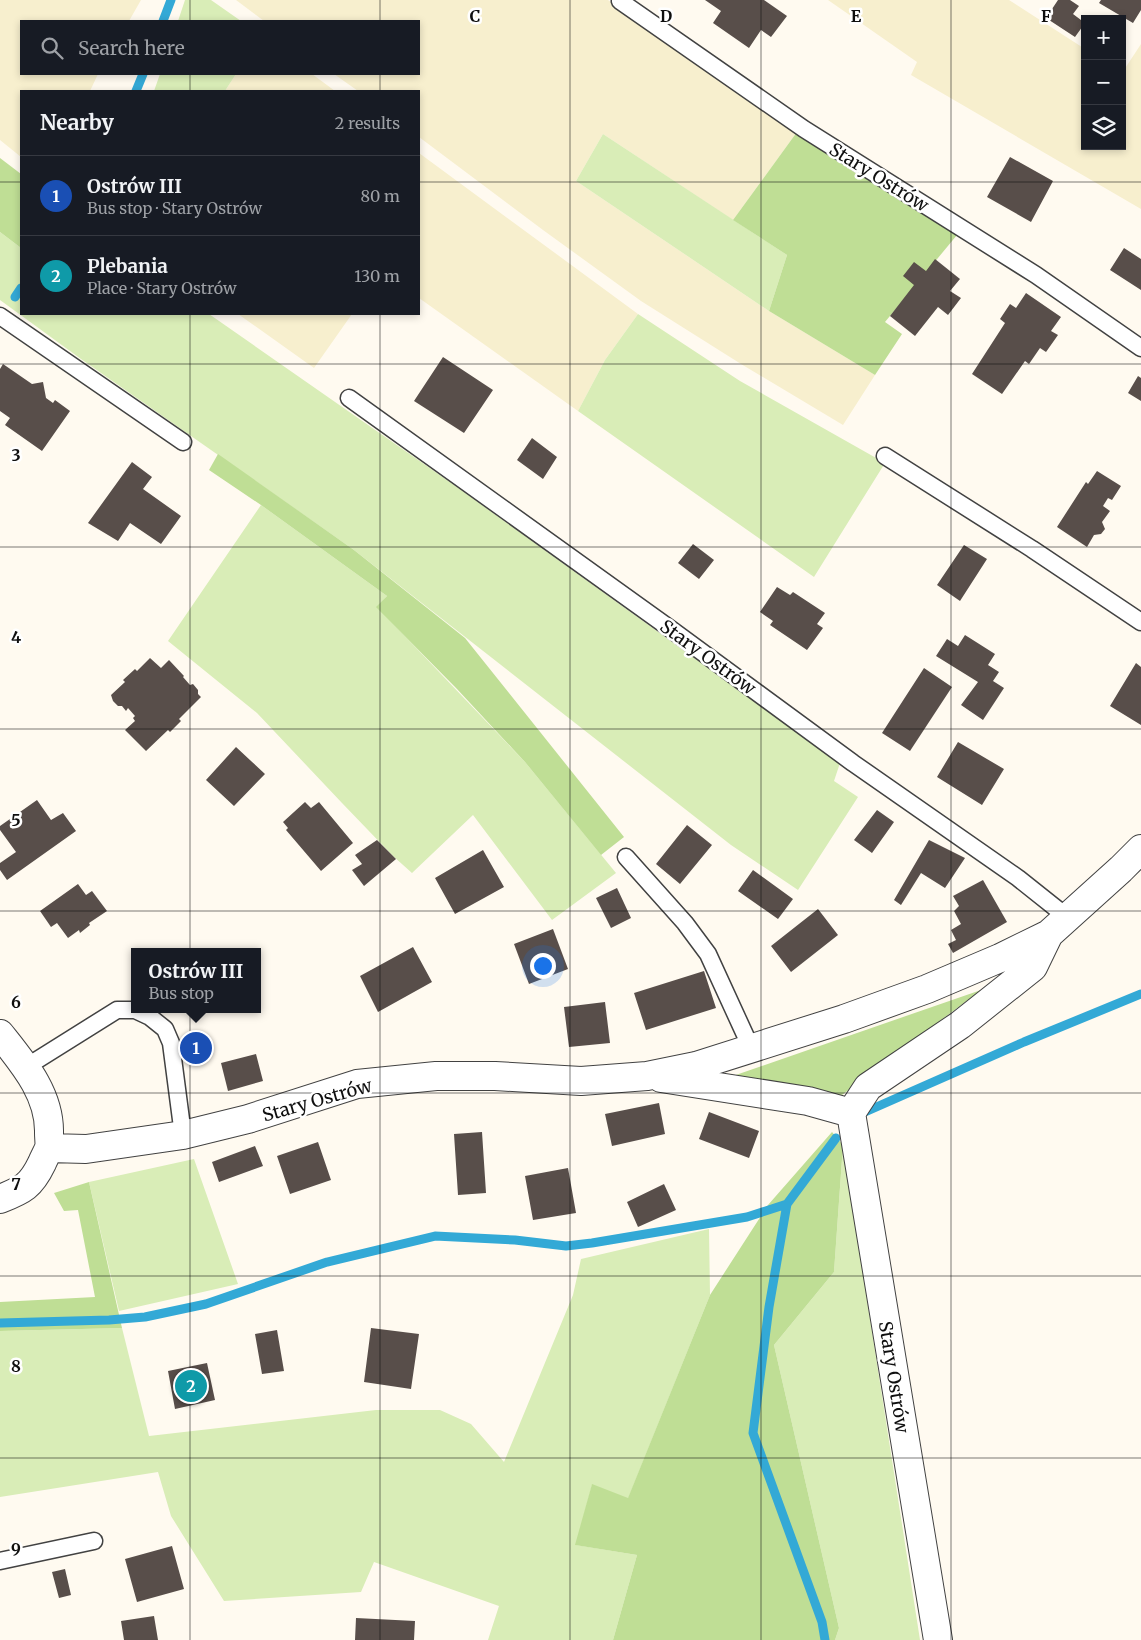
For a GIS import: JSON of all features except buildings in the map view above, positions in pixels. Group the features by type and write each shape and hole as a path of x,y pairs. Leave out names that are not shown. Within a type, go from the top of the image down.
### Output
{"street":[{"path":"850,1114 868,1087 960,1025 1033,967 1058,926 1141,849"},
{"name":"Stary Ostrów","path":"49,1148 86,1149 183,1135 248,1119 357,1084 436,1076 495,1076 581,1081 647,1076 696,1066 752,1050 927,989 1000,958 1058,926"},
{"path":"0,1034 26,1067 38,1086 46,1106 49,1124 49,1148 38,1172 23,1190 0,1199"},
{"name":"Stary Ostrów","path":"647,1076 808,1101 850,1114 938,1640"}],"lane":[{"name":"Stary Ostrów","path":"620,1 804,129 1036,275 1141,348"},
{"path":"0,316 183,442"},
{"name":"Stary Ostrów","path":"349,398 672,630 853,763 1018,878 1058,926"},
{"path":"885,456 1032,548 1141,622"},
{"path":"626,857 686,923 708,954 752,1050"},
{"path":"26,1067 117,1010 131,1010"},
{"path":"141,1013 164,1028 171,1043 183,1135"},
{"path":"0,1561 94,1540"}],"shaded area":[{"path":"0,0 141,0 130,20 20,20 20,75 98,75 90,90 20,90 20,156 0,140"},
{"path":"236,0 608,0 797,132 733,220 603,134 576,181 769,311 875,375 843,425 641,301 420,138 420,90 357,90 335,75 420,75 420,20 263,20"},
{"path":"828,0 1009,0 1081,46 1081,150 1126,150 1126,67 1141,44 1141,209 911,75 917,62"},
{"path":"235,75 313,75 334,90 226,90"},
{"path":"420,154 638,314 605,360 578,411 420,299"},
{"path":"239,315 351,315 314,368"}],"green space":[{"path":"185,0 211,0 240,20 178,20"},
{"path":"160,75 235,75 226,90 154,90"},
{"path":"797,132 957,235 885,322 902,334 875,375 769,311 787,255 733,220"},
{"path":"603,134 787,255 769,311 576,181"},
{"path":"0,158 20,173 20,247 0,232"},
{"path":"0,232 20,247 20,315 0,300"},
{"path":"638,314 740,381 885,463 814,577 578,411 605,360"},
{"path":"21,315 210,315 457,487 840,763 834,781 858,797 798,890 731,845 354,550"},
{"path":"218,454 354,550 465,638 624,837 601,855 525,762 457,689 376,607 387,596 209,470"},
{"path":"261,505 387,596 377,607 525,762 616,873 552,920 473,815 412,873 393,856 257,713 168,641"},
{"path":"981,990 838,1098 730,1077"},
{"path":"832,1132 843,1145 834,1272 774,1345 839,1628 835,1640 613,1640 637,1555 575,1545 592,1484 628,1498 710,1295 768,1205"},
{"path":"843,1145 920,1640 835,1640 839,1628 774,1345 834,1272"},
{"path":"194,1159 238,1284 119,1311 89,1182"},
{"path":"89,1182 122,1328 0,1331 0,1302 95,1297 78,1210 64,1211 54,1193"},
{"path":"709,1229 710,1295 628,1499 592,1485 576,1545 637,1555 613,1640 488,1640 499,1606 374,1562 361,1592 224,1601 171,1516 158,1472 0,1497 0,1331 122,1328 149,1436 376,1410 440,1410 471,1424 504,1462 573,1295 581,1259"}],"waterway":[{"path":"163,20 171,0"},
{"path":"136,90 143,75"},
{"path":"15,297 20,290"},
{"path":"865,1112 1024,1042 1141,994"},
{"path":"825,1640 822,1622 753,1433 769,1307 787,1204 836,1138"},
{"path":"0,1323 109,1320 145,1317 206,1304 327,1262 435,1236 515,1240 566,1246 747,1217 787,1204"}],"place":[{"name":"Ostrów III","path":"196,1048"},
{"name":"Plebania","path":"191,1386"}]}
